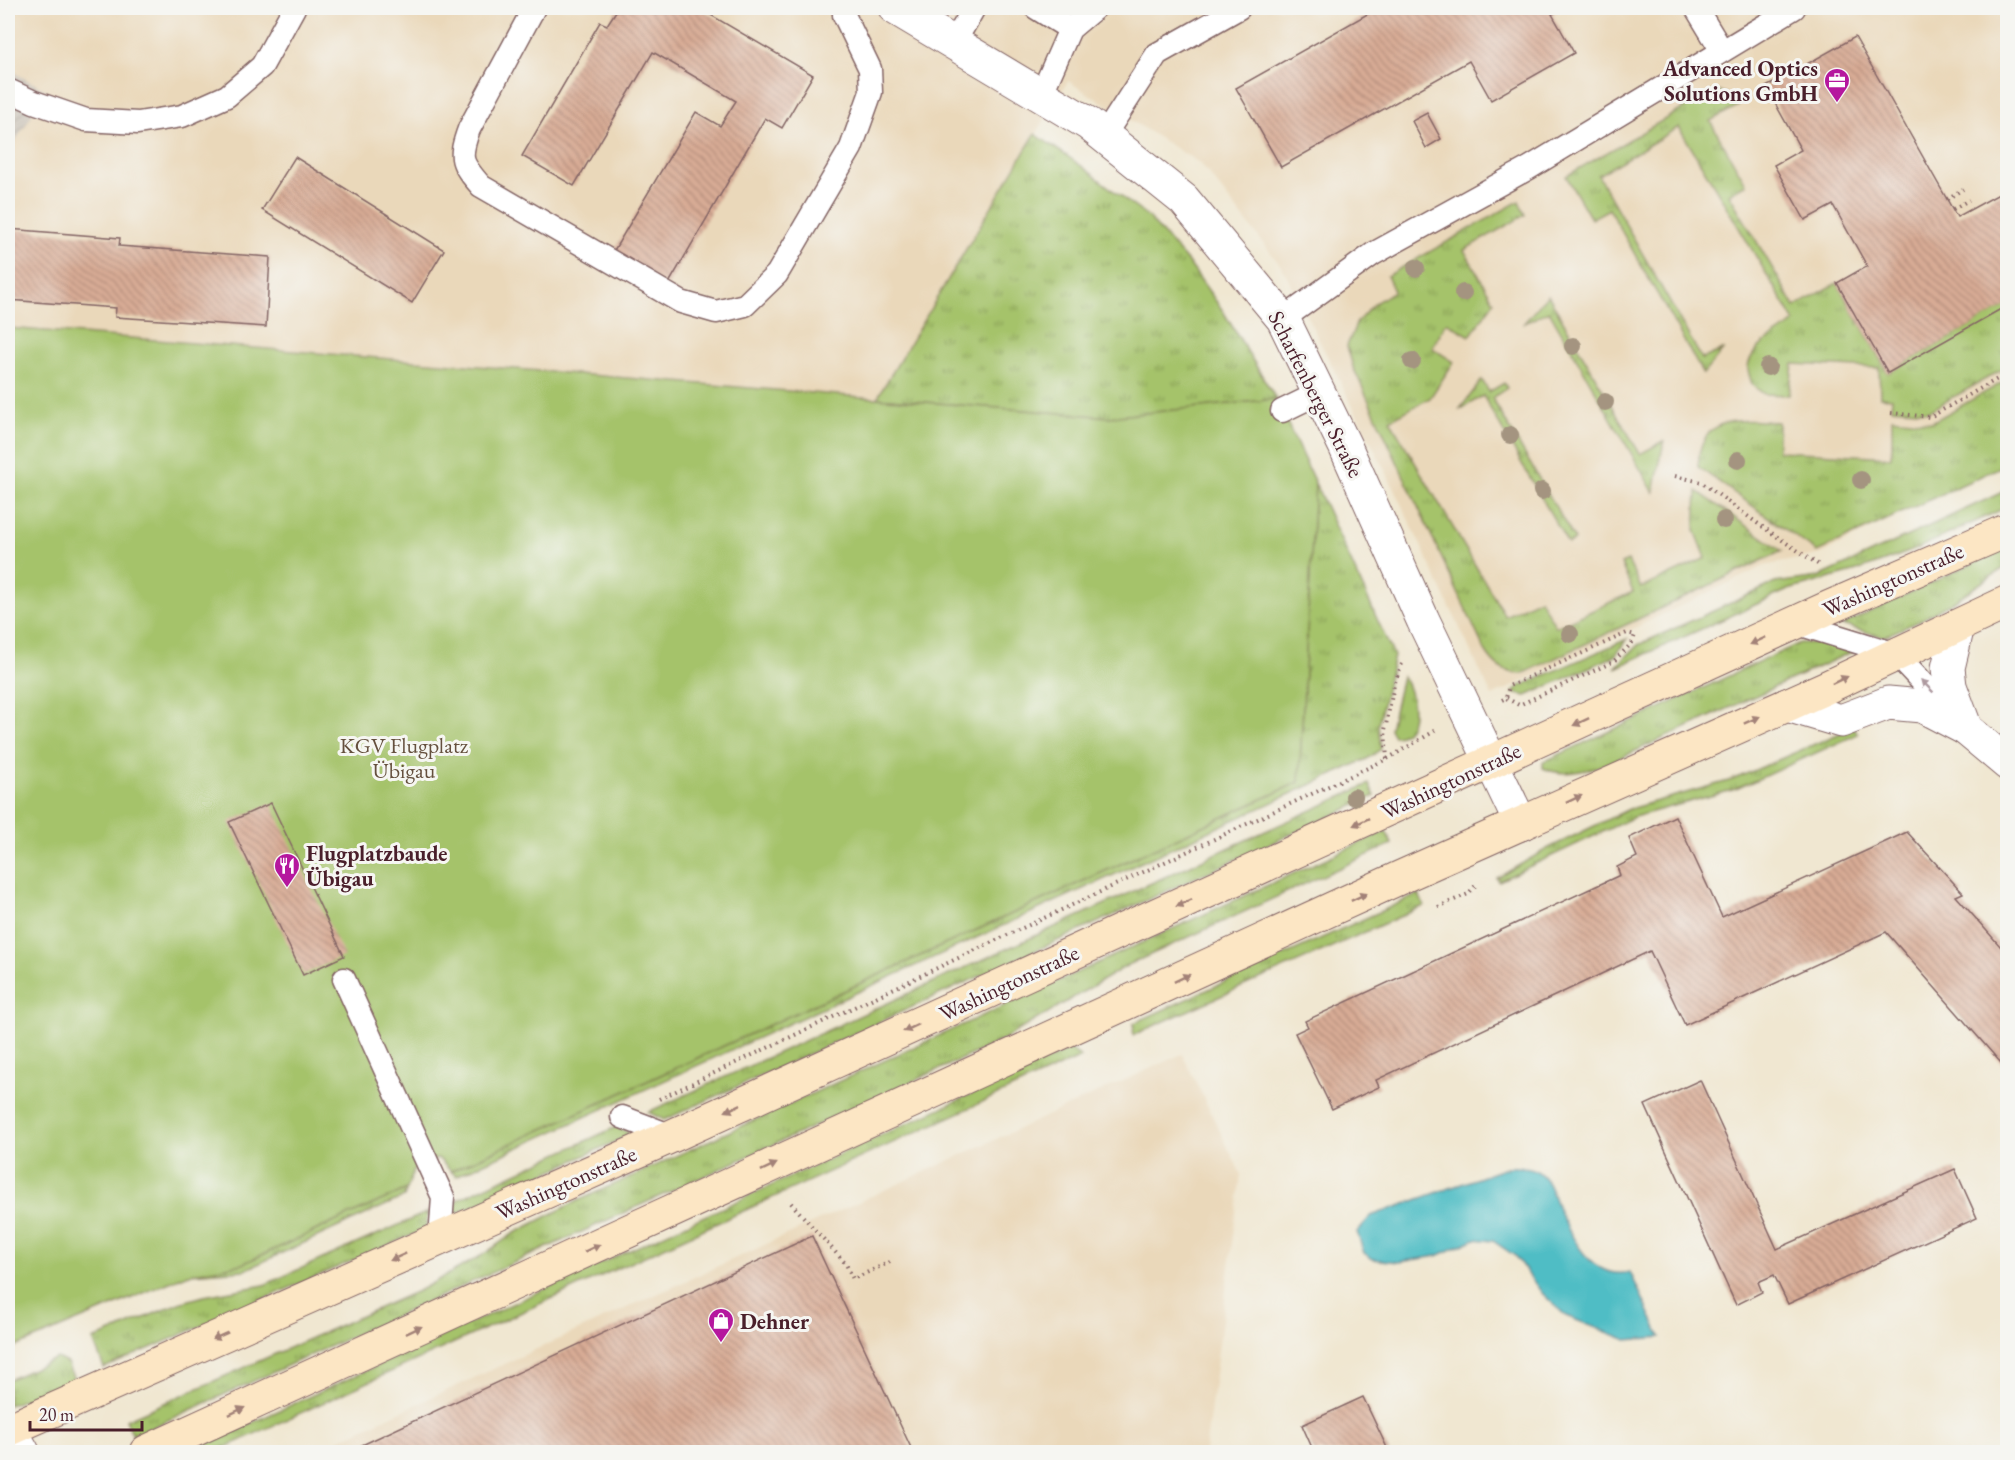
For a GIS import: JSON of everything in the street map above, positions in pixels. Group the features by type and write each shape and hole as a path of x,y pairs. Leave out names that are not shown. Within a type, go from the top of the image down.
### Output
{"main road":[{"name":"Washingtonstraße","path":"14,1437 440,1239 672,1136 1795,623 2007,530"},
{"path":"146,1452 1088,1020 1787,705 2007,602"}],"street":[{"name":"Scharfenberger Straße","path":"895,8 1089,124 1184,200 1283,319 1490,763 1521,824"},
{"path":"1958,626 1948,668 1950,686 1966,729"},
{"path":"1787,705 1841,721 1888,703 1922,706 1966,729 2007,765"}],"lane":[{"path":"8,90 34,102 86,120 138,123 182,116 227,96 262,66 294,8"},
{"path":"534,8 469,129 462,148 464,166 481,186 681,302 716,312 745,305 777,274 851,148 871,92 870,69 844,15 845,8"},
{"path":"954,43 974,8"},
{"path":"1036,8 1070,29"},
{"path":"1041,95 1070,29 1095,8"},
{"path":"1104,136 1156,54 1239,8"},
{"path":"1696,8 1722,51"},
{"path":"1283,319 1373,254 1529,168 1794,8"},
{"path":"1282,411 1319,393"},
{"path":"1795,623 1896,654 1966,729"},
{"path":"344,979 443,1197 440,1239"},
{"path":"622,1117 672,1136"}],"path":[{"path":"1947,199 1963,189"},
{"path":"1953,209 1969,200"},
{"path":"1891,413 1930,417 2007,373"},
{"path":"1675,476 1701,482 1819,565"},
{"path":"1387,759 1385,730 1394,685 1423,620"},
{"path":"1627,633 1635,635 1632,643 1613,662 1519,705 1506,698 1509,686 1627,633"},
{"name":"Washingtonstraße","path":"622,1117 736,1061 1387,759 1435,731"},
{"path":"1438,907 1468,894"},
{"path":"791,1203 846,1264 853,1279 890,1262"}],"shaded area":[{"path":"8,8 2007,8 2007,460 1821,554 1764,566 1492,696 1387,474 1282,267 1201,164 1068,81 877,398 8,329"},
{"path":"8,69 47,91 8,153"},
{"path":"1182,1054 1241,1174 1205,1452 312,1452"}],"green space":[{"path":"1712,92 1727,95 1738,106 1710,121 1746,184 1729,194 1795,307 1837,283 1888,373 2007,305 2007,367 1929,411 1891,408 1892,398 1880,397 1879,368 1793,364 1789,395 1764,394 1752,385 1748,370 1749,362 1758,348 1795,322 1679,127 1598,175 1702,359 1724,349 1703,374 1609,209 1591,219 1566,176"},
{"path":"1035,134 1083,167 1149,218 1188,262 1223,311 1276,399 1109,417 877,398"},
{"path":"1519,201 1525,215 1464,250 1494,302 1470,336 1446,322 1432,348 1454,362 1430,398 1390,420 1505,616 1540,599 1556,627 1633,592 1621,564 1628,561 1641,588 1706,558 1695,530 1697,491 1782,551 1522,674 1500,668 1485,651 1353,367 1347,346 1357,322 1375,303 1394,291 1387,276"},
{"path":"1548,295 1640,454 1664,441 1654,493 1549,311 1523,324"},
{"name":"KGV Flugplatz Übigau","path":"8,328 1109,417 1276,399 1315,483 1299,782 451,1171 438,1158 414,1170 407,1189 242,1264 189,1274 8,1350"},
{"path":"1482,380 1489,392 1504,383 1507,388 1492,398 1575,540 1568,544 1483,396 1459,410"},
{"path":"2007,380 2007,464 1817,552 1698,467 1701,446 1708,434 1725,423 1746,420 1778,422 1778,451 1892,457 1892,418 1932,422"},
{"path":"1315,483 1394,656 1378,725 1381,749 1367,759 456,1176 451,1171 1299,782"},
{"path":"2007,490 2007,507 1914,550 1857,571 1788,590 1615,668 1638,645 1775,583 1819,577"},
{"path":"2007,547 2007,566 1919,621 1883,637 1842,625"},
{"path":"1627,639 1615,656 1526,696 1513,693 1518,687"},
{"path":"1800,643 1831,643 1860,648 1607,764 1567,773 1543,768 1543,762"},
{"path":"1402,676 1410,691 1412,720 1409,728 1403,734 1394,736 1390,729"},
{"path":"1854,727 1858,734 1736,789 1634,817 1499,881 1497,878 1547,849 1629,809 1732,780"},
{"path":"1369,784 1375,796 664,1120 648,1112"},
{"path":"1386,831 1392,844 1128,965 999,1042 133,1436 126,1420 420,1290 481,1256 513,1234 571,1204"},
{"path":"1419,894 1424,906 1133,1035 1134,1023"},
{"path":"1070,1049 1081,1057 215,1452 188,1452"},
{"path":"616,1127 632,1134 454,1215 457,1200"},
{"path":"407,1189 404,1197 245,1270 189,1274 242,1264"},
{"path":"428,1212 426,1229 104,1368 93,1340 179,1303 264,1285"},
{"path":"57,1358 67,1363 76,1384 8,1405 8,1380"}],"water":[{"path":"1509,1167 1531,1168 1543,1176 1571,1234 1586,1256 1595,1264 1617,1273 1630,1272 1661,1337 1627,1340 1566,1316 1542,1293 1515,1256 1493,1241 1475,1239 1437,1256 1399,1262 1373,1259 1364,1253 1357,1232 1371,1216"}],"building":[{"path":"618,8 699,8 813,75 782,128 765,118 668,285 613,252 696,112 720,126 736,101 653,52 574,186 522,156 600,22 607,25"},
{"path":"1378,8 1563,8 1552,14 1574,53 1491,100 1469,61 1281,167 1236,88"},
{"path":"1855,37 1957,217 2008,189 2008,305 1888,373 1837,283 1867,266 1833,205 1805,220 1774,165 1801,150 1766,87"},
{"path":"1427,113 1441,139 1426,148 1412,121"},
{"path":"295,157 444,250 412,303 262,210"},
{"path":"8,229 120,238 119,246 270,257 266,327 115,317 116,308 8,300"},
{"name":"Flugplatzbaude Übigau","path":"271,803 344,956 303,975 229,822"},
{"path":"1675,816 1722,917 1907,832 1963,893 1956,896 2008,955 2008,1071 1886,932 1685,1025 1650,951 1376,1080 1379,1087 1332,1109 1295,1033 1308,1027 1305,1021 1620,875 1617,867 1637,857 1629,838"},
{"path":"1700,1080 1777,1249 1955,1169 1977,1218 1788,1304 1774,1275 1758,1282 1762,1292 1736,1305 1645,1105"},
{"name":"Dehner","path":"812,1236 913,1452 347,1452"},
{"path":"1363,1397 1389,1452 1314,1452 1302,1425"}],"place":[{"name":"Advanced Optics Solutions GmbH","path":"1837,104"},
{"name":"Flugplatzbaude Übigau","path":"287,889"},
{"name":"Dehner","path":"721,1344"}]}
